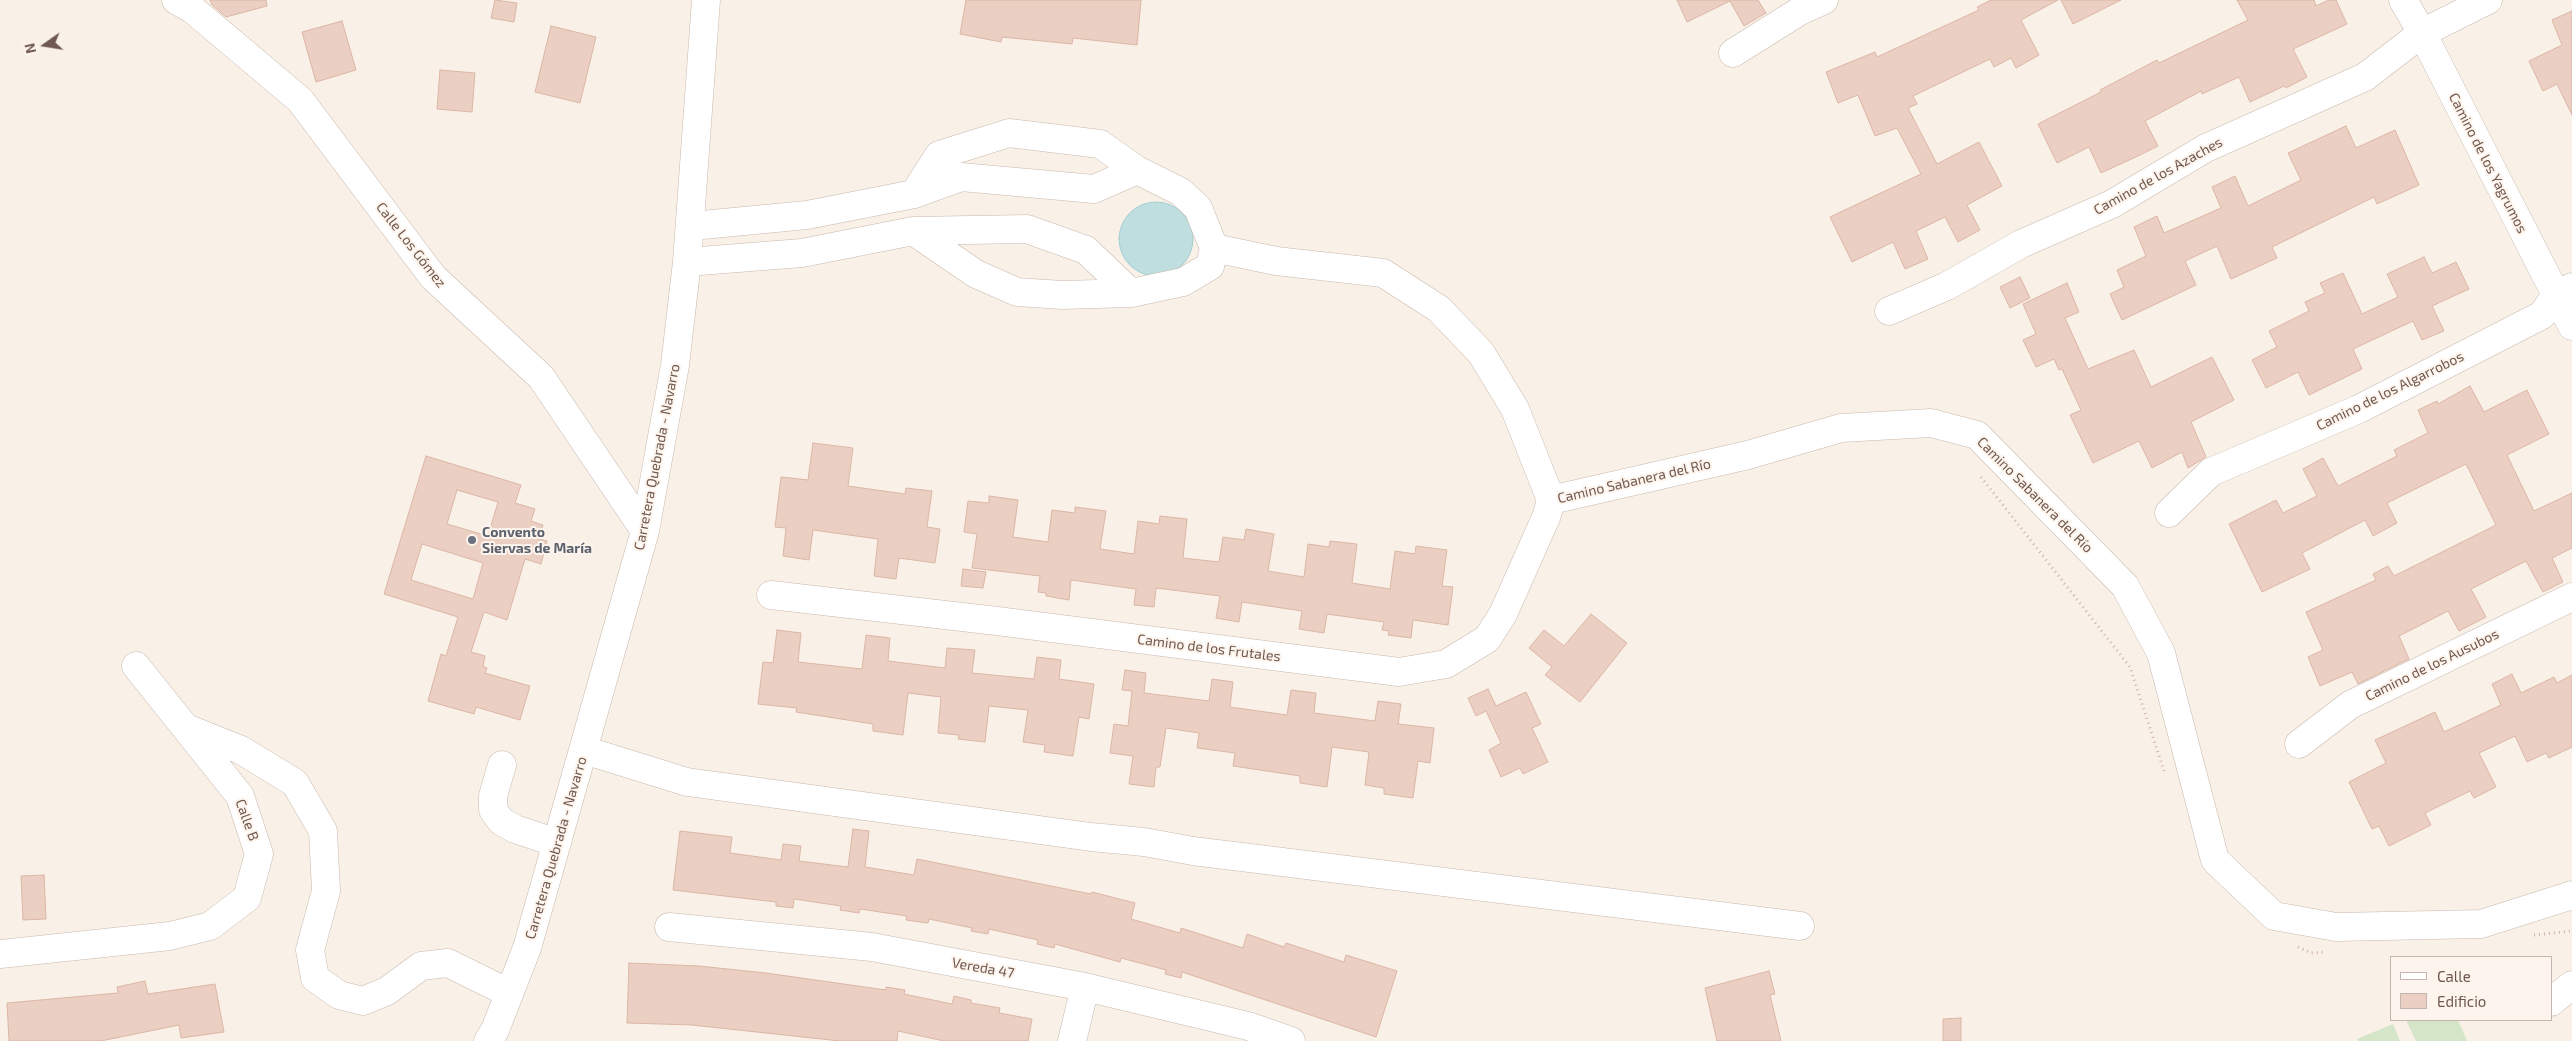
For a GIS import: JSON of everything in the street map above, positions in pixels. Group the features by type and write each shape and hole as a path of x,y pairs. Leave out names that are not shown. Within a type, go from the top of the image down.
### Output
{"street":[{"name":"Calle Los Gómez","path":"176,0 192,9 300,100 433,277 540,377 645,531"},
{"name":"Carretera Quebrada - Navarro","path":"488,1041 495,1030 527,948 645,531 675,365 688,262 692,226 706,0"},
{"path":"1733,53 1800,11 1824,0"},
{"name":"Camino de los Yagrumos","path":"2403,0 2564,291 2572,326"},
{"name":"Camino de los Azaches","path":"1889,310 1947,286 2021,244 2112,204 2206,148 2365,77 2422,32 2488,0"},
{"path":"913,231 976,274 1017,292 1062,295 1131,293 1183,282 1210,266 1214,248 1198,208 1181,192 1137,170 1100,144 1009,133 939,155 914,194"},
{"path":"692,226 807,215 914,194 961,177 1094,190 1137,170"},
{"path":"688,262 802,253 913,231 1027,229 1086,250 1131,293"},
{"name":"Camino Sabanera del Río","path":"1214,248 1276,261 1383,273 1439,309 1481,353 1515,409 1551,500 1748,455 1841,428 1931,423 1977,435 2125,586 2161,653 2215,860 2274,916 2336,927 2481,924 2572,896"},
{"name":"Camino de los Algarrobos","path":"2169,513 2211,472 2359,409 2542,314 2564,291"},
{"name":"Camino de los Frutales","path":"771,595 997,621 1399,672 1446,664 1487,639 1503,614 1547,515 1551,500"},
{"name":"Camino de los Ausubos","path":"2299,744 2350,705 2572,597"},
{"name":"Calle B","path":"0,954 170,936 210,926 247,898 259,854 240,796 136,666"},
{"path":"186,728 241,750 295,783 323,830 326,891 310,950 315,978 339,994 363,1001 387,991 421,966 448,963 509,993"},
{"path":"584,750 687,782 1091,837 1144,842 1193,851 1800,926"},
{"path":"502,764 493,796 493,810 501,820 515,829 557,843"},
{"name":"Vereda 47","path":"669,927 872,947 1085,986 1248,1026 1291,1041"},
{"path":"2552,1001 2572,984"},
{"path":"1072,1041 1085,986"}],"path":[{"path":"1975,470 2130,667"}],"green space":[{"path":"2406,1021 2458,1021 2467,1041 2416,1041"},
{"path":"2393,1024 2400,1041 2358,1041 2357,1039"}],"water":[{"path":"1149,202 1163,202 1177,208 1187,218 1193,232 1193,246 1187,260 1177,270 1163,276 1149,276 1135,270 1125,260 1119,246 1119,232 1125,218 1135,208"}],"building":[{"path":"210,0 266,0 267,6 226,17 212,5"},
{"path":"495,0 517,3 514,22 491,18"},
{"path":"966,0 1141,0 1137,45 1073,38 1072,44 1002,37 1001,42 960,34"},
{"path":"1677,0 1758,0 1766,13 1744,26 1730,1 1687,22"},
{"path":"1991,0 2058,0 2021,20 2039,55 2016,68 2011,58 1994,67 1990,59 1913,96 1917,104 1908,108 1937,164 1979,142 2002,186 1967,205 1980,230 1958,242 1945,217 1916,231 1928,259 1905,269 1893,242 1852,262 1830,217 1921,174 1897,128 1875,136 1858,95 1838,103 1826,72 1875,52 1877,57 1979,10 1977,7"},
{"path":"2061,0 2121,0 2073,24"},
{"path":"2237,0 2314,0 2316,6 2329,0 2336,0 2347,24 2293,49 2307,77 2286,88 2284,86 2250,102 2239,77 2202,94 2201,91 2145,121 2158,146 2138,156 2101,173 2089,147 2057,163 2038,124 2101,92 2100,90 2157,60 2159,63 2248,20"},
{"path":"2572,11 2572,115 2557,84 2543,91 2529,61 2562,45 2552,20"},
{"path":"342,21 356,70 316,82 302,32"},
{"path":"551,26 596,37 580,103 535,92"},
{"path":"440,70 475,73 472,112 437,109"},
{"path":"2346,126 2356,148 2395,130 2419,185 2377,204 2374,197 2272,247 2277,258 2231,279 2217,246 2185,261 2196,285 2122,320 2110,294 2124,287 2117,270 2146,256 2134,227 2157,216 2164,233 2221,208 2212,187 2235,176 2248,206 2301,180 2288,153"},
{"path":"2424,257 2432,273 2456,262 2469,289 2432,306 2444,331 2422,340 2413,321 2353,349 2362,369 2309,395 2298,372 2266,388 2252,360 2277,347 2269,331 2309,311 2305,302 2325,293 2320,283 2343,273 2362,314 2398,297 2387,274"},
{"path":"2020,277 2030,298 2010,308 2000,287"},
{"path":"2067,283 2079,312 2065,318 2088,369 2134,350 2151,387 2212,357 2234,400 2191,422 2206,457 2188,468 2182,452 2152,468 2139,441 2093,463 2070,415 2081,410 2062,369 2059,370 2054,359 2036,367 2023,340 2036,334 2023,304"},
{"path":"2470,386 2484,412 2527,390 2549,434 2507,455 2534,511 2572,493 2572,548 2552,558 2563,582 2543,592 2526,561 2471,589 2486,617 2459,631 2448,611 2399,636 2409,659 2358,684 2352,672 2320,686 2308,657 2323,650 2306,612 2376,580 2373,574 2388,566 2394,576 2496,525 2466,464 2387,503 2397,523 2373,536 2365,520 2302,553 2310,569 2262,592 2229,524 2276,500 2283,513 2317,496 2303,469 2323,458 2338,486 2397,456 2394,450 2428,433 2418,410 2437,401 2438,404"},
{"path":"813,443 853,448 848,486 905,494 906,488 932,491 927,527 940,529 935,563 899,558 896,579 874,576 878,539 813,530 809,560 783,556 786,528 775,527 781,477 808,480"},
{"name":"Convento Siervas de María","path":"426,456 521,485 515,503 535,509 531,521 543,525 538,539 547,541 541,564 525,559 507,620 484,612 471,652 485,656 483,666 487,668 485,673 530,686 520,720 476,707 474,714 428,701 441,654 446,656 458,617 384,594","holes":["457,490 498,502 488,536 447,524","422,544 483,563 473,599 411,580"]},
{"path":"989,496 1018,500 1013,537 1048,542 1052,510 1075,513 1075,507 1106,511 1100,549 1134,554 1138,521 1159,524 1160,516 1187,519 1183,558 1219,562 1223,537 1244,540 1246,529 1274,534 1268,571 1304,577 1308,544 1329,547 1330,541 1357,544 1352,583 1390,589 1395,551 1415,554 1416,546 1447,550 1442,586 1453,587 1448,625 1413,620 1411,638 1388,635 1389,631 1382,630 1384,622 1327,614 1324,633 1299,629 1302,611 1242,602 1239,622 1216,618 1220,596 1156,588 1154,607 1134,605 1136,589 1071,580 1069,600 1046,596 1046,593 1038,592 1040,576 972,568 977,534 964,532 968,501 989,503"},
{"path":"963,569 986,572 983,588 961,586"},
{"path":"1591,614 1627,643 1580,702 1545,675 1552,667 1529,648 1544,630 1564,646"},
{"path":"777,630 801,633 798,662 862,669 866,635 890,638 888,661 945,668 947,648 975,650 972,673 1034,679 1037,657 1061,660 1059,679 1094,684 1089,719 1079,717 1073,756 1044,752 1045,745 1023,742 1028,710 989,706 985,742 958,739 959,735 938,733 941,697 908,693 903,735 873,731 873,724 796,712 797,708 758,704 763,662 773,663"},
{"path":"1125,670 1146,673 1144,693 1209,701 1212,679 1233,682 1230,707 1287,715 1291,690 1316,693 1314,713 1375,721 1378,701 1401,704 1398,724 1434,728 1430,763 1418,761 1413,798 1384,794 1384,788 1365,785 1369,752 1332,747 1327,787 1300,783 1300,776 1233,766 1235,753 1197,748 1199,733 1166,728 1160,767 1156,767 1154,787 1129,784 1133,756 1110,753 1114,724 1128,726 1132,691 1122,690"},
{"path":"2512,674 2521,693 2554,677 2557,683 2572,675 2572,747 2549,758 2546,753 2527,762 2515,736 2479,753 2496,787 2474,798 2470,791 2425,813 2431,825 2389,846 2379,826 2372,829 2349,782 2386,763 2375,740 2435,712 2444,732 2501,705 2492,684"},
{"path":"1488,689 1496,706 1526,692 1541,724 1532,728 1548,762 1523,774 1520,768 1501,777 1489,750 1501,743 1486,711 1476,716 1468,698"},
{"path":"853,829 869,831 865,867 914,875 917,859 1091,894 1092,892 1135,903 1131,919 1180,933 1181,928 1243,948 1247,934 1284,947 1286,943 1344,962 1346,955 1397,971 1376,1037 1182,972 1181,978 1165,974 1166,970 1121,958 1120,962 1055,944 1054,948 1037,944 1038,940 989,929 988,934 971,931 972,928 929,919 928,923 906,920 907,916 860,909 859,913 840,910 841,906 794,899 793,908 776,906 776,902 673,890 680,831 732,837 730,853 781,860 783,844 801,846 799,861 848,867"},
{"path":"44,875 46,919 23,920 21,876"},
{"path":"629,963 699,966 766,973 886,990 886,987 905,990 904,994 952,1004 954,996 971,1000 971,1003 1000,1008 999,1013 1032,1019 1028,1041 944,1041 898,1031 897,1041 840,1041 692,1025 627,1023"},
{"path":"1769,971 1775,994 1770,995 1781,1041 1717,1041 1705,988"},
{"path":"145,981 148,994 215,984 224,1032 181,1038 179,1025 101,1041 9,1041 7,1003 118,993 117,987"},
{"path":"1961,1018 1961,1041 1943,1041 1943,1019"}],"place":[{"name":"Convento Siervas de María","path":"472,540"}]}
